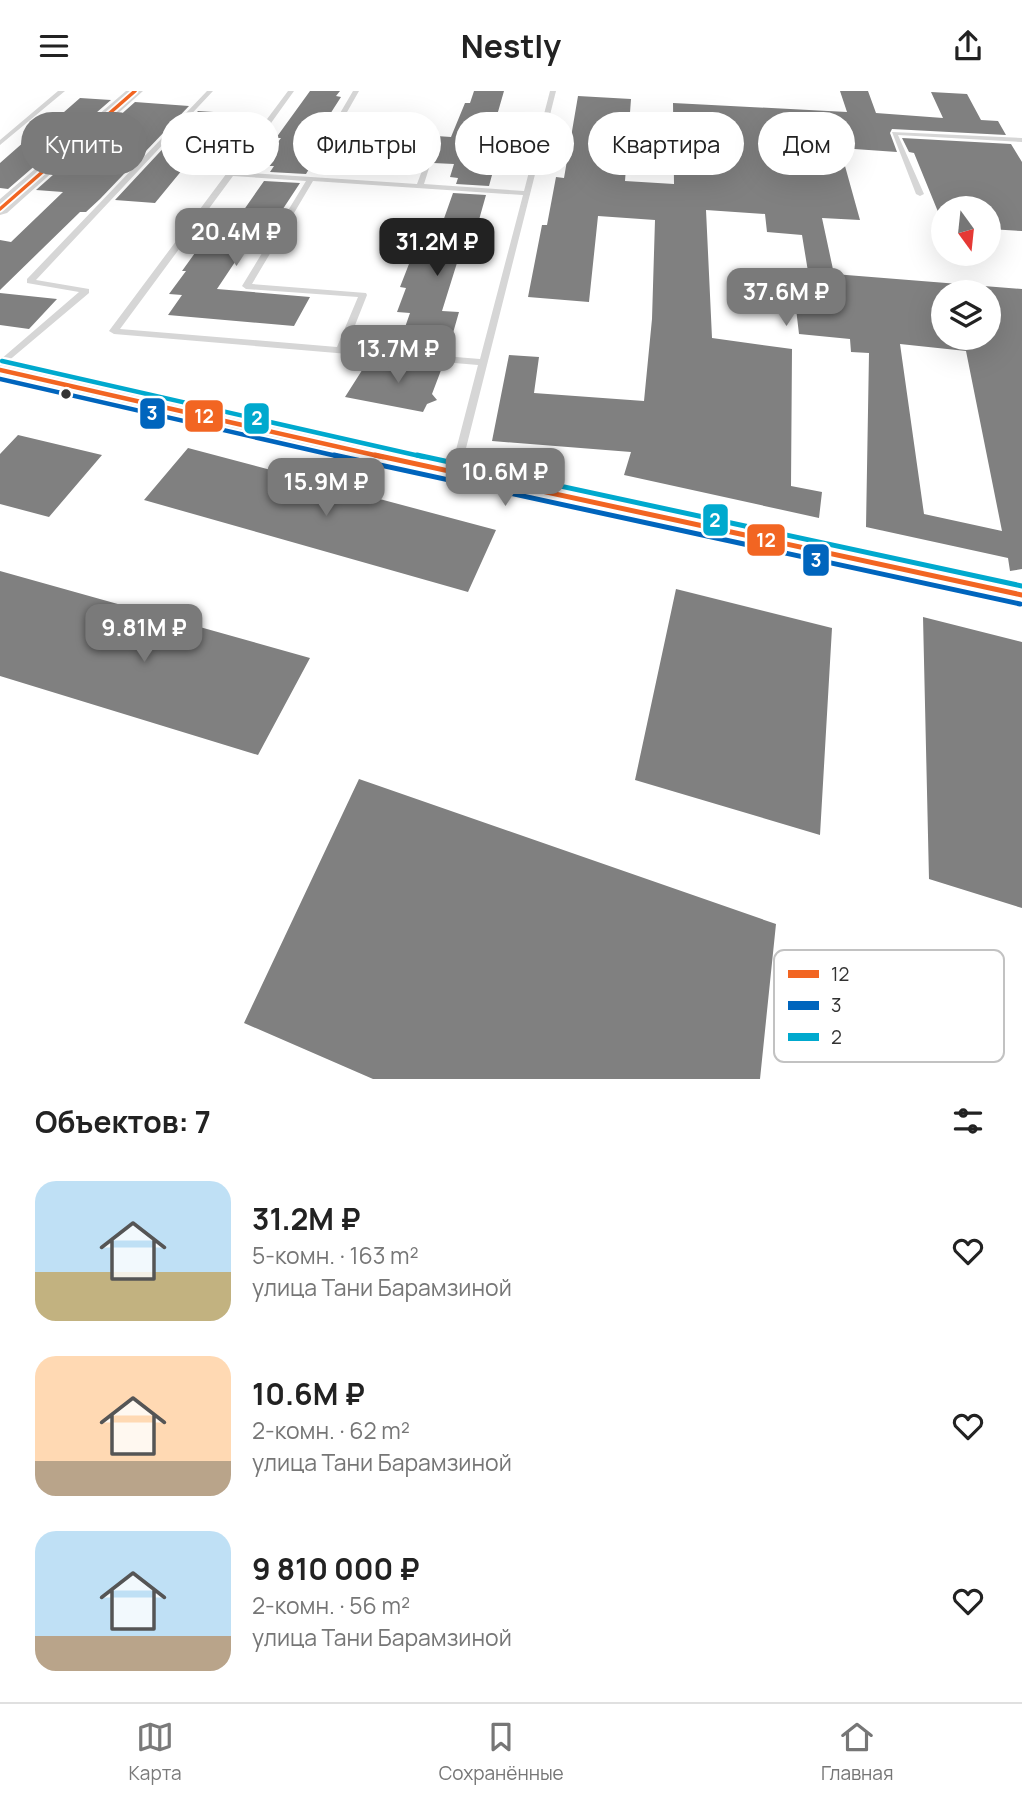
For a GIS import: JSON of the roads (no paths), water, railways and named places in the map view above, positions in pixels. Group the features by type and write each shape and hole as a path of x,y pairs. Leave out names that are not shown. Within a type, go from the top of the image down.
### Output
{"street":[{"path":"0,209 135,91"},
{"path":"0,367 455,473 1022,595"}],"lane":[{"path":"0,143 62,91"},
{"path":"0,367 86,291 30,281 209,91"},
{"path":"276,112 291,91"},
{"path":"356,91 325,143 433,150 420,186"},
{"path":"455,473 553,91"},
{"path":"920,194 894,133 1022,140"},
{"path":"229,175 114,331 482,362"},
{"path":"246,175 526,193"},
{"path":"310,179 246,286 363,295 340,350"}]}
